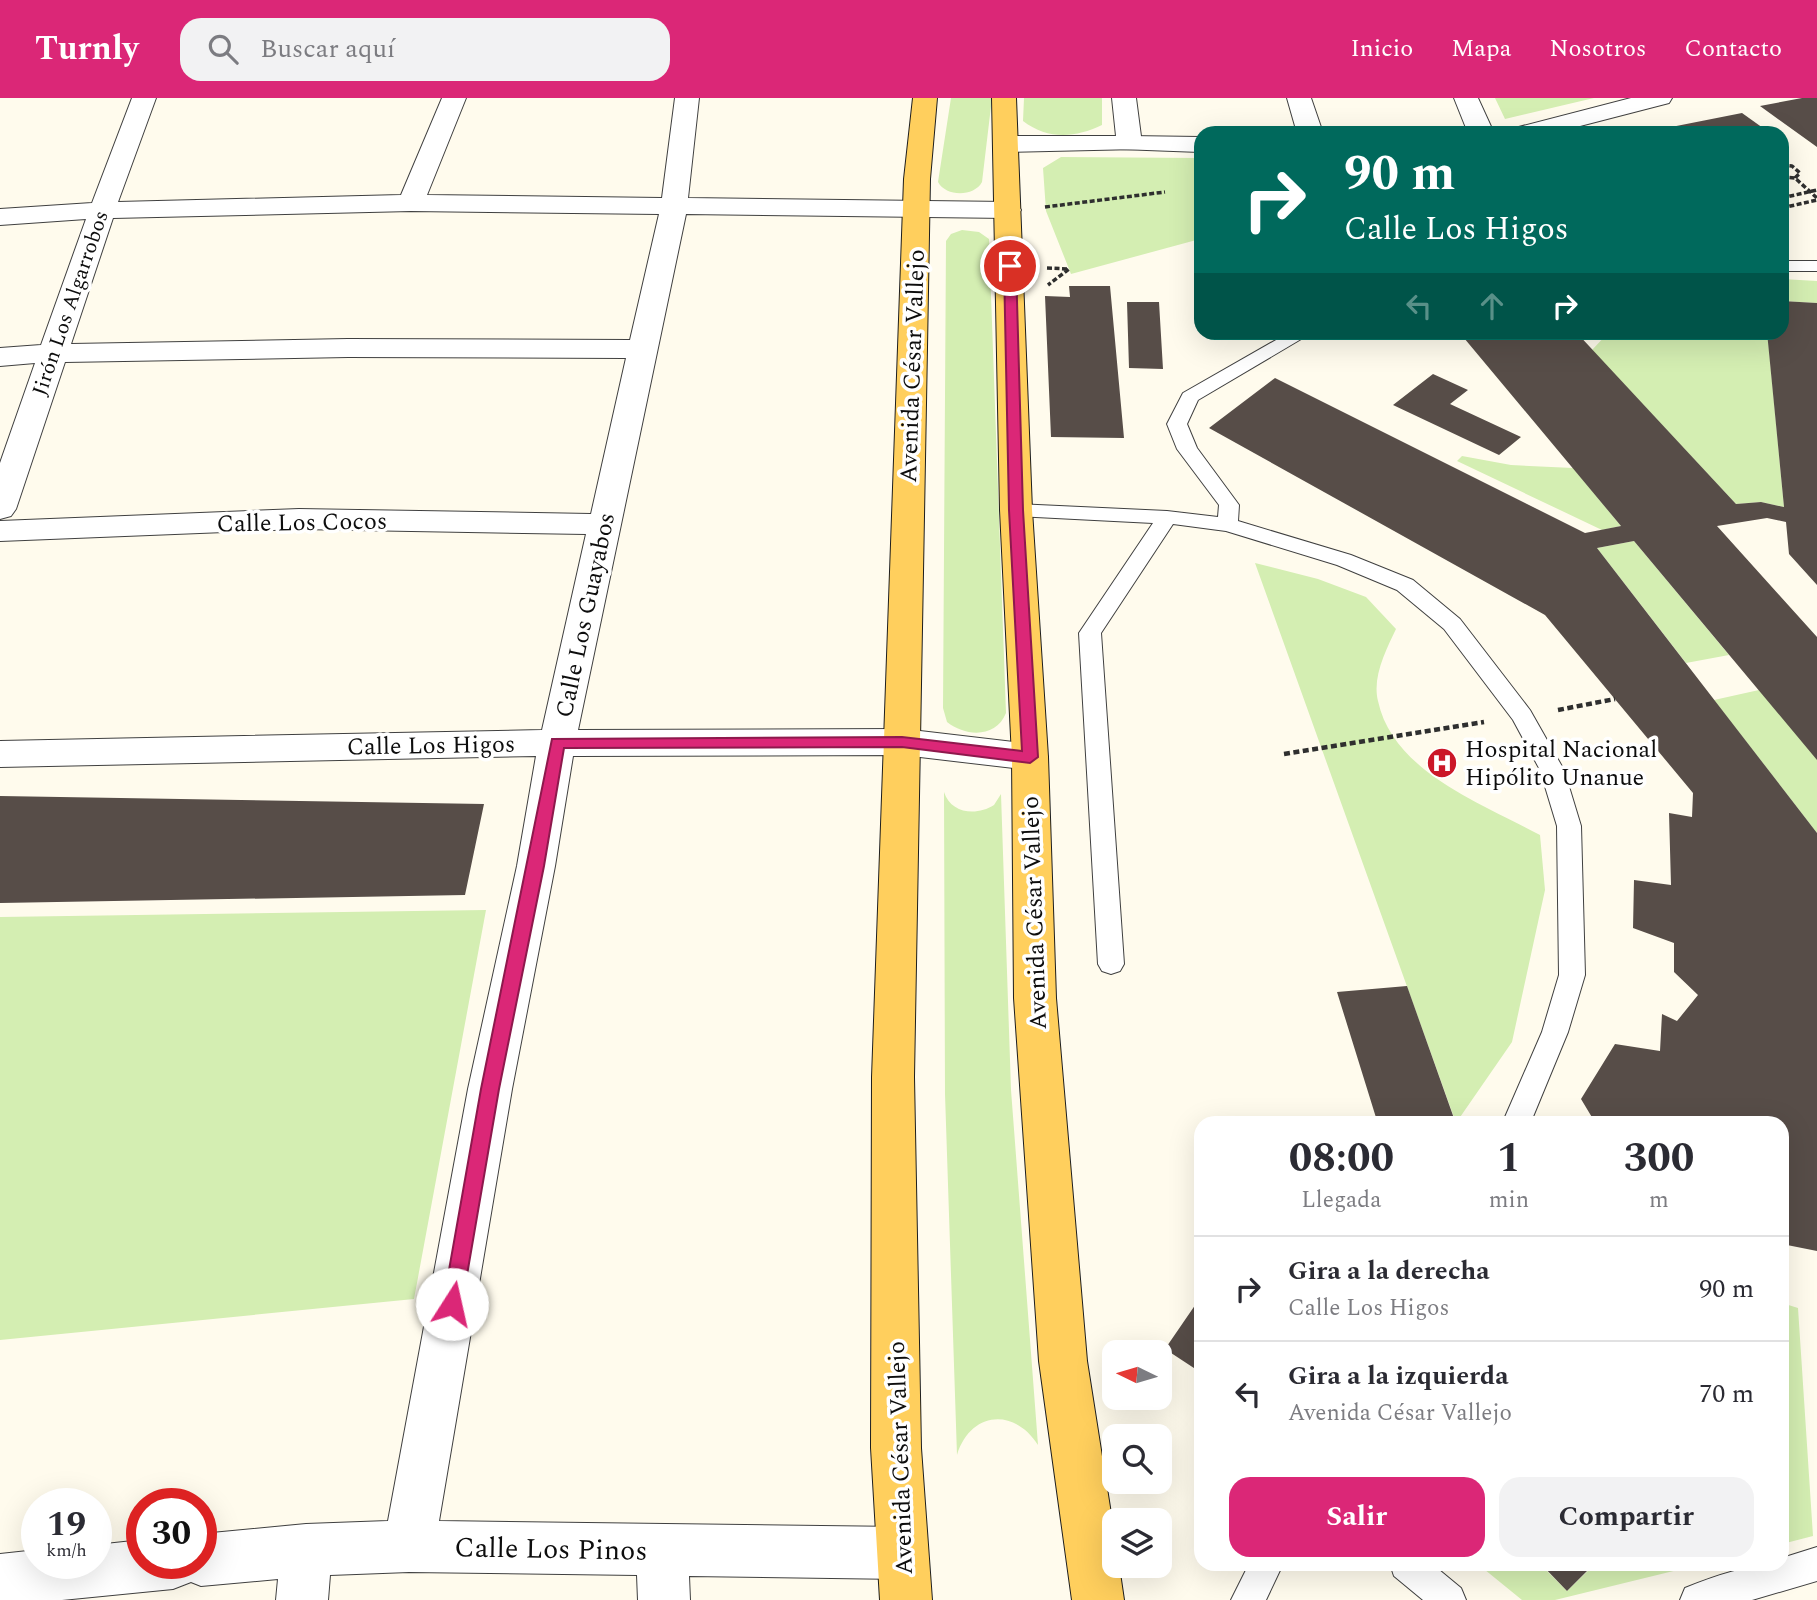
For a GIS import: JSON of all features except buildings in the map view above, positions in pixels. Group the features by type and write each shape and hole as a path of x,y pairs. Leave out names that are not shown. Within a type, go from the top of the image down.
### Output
{"main road":[{"name":"Avenida César Vallejo","path":"903,1577 896,1448 893,1077 917,208 925,98"},
{"name":"Avenida César Vallejo","path":"1004,98 1016,510 1030,757 1035,998 1059,1319 1077,1468 1098,1600"}],"street":[{"name":"Jirón Los Algarrobos","path":"0,509 102,210 144,98"},
{"path":"411,203 454,98"},
{"name":"Calle Los Guayabos","path":"409,1546 490,1089 536,866 557,743 674,206 687,98"},
{"path":"1124,98 1129,144"},
{"path":"1299,98 1308,126"},
{"path":"1466,98 1478,126"},
{"path":"1551,126 1660,98"},
{"path":"1006,144 1194,145"},
{"path":"0,217 102,210 411,203 1009,210"},
{"path":"0,357 53,353 348,348 642,349"},
{"name":"Calle Los Cocos","path":"0,531 299,519 605,524"},
{"name":"Calle Los Higos","path":"0,754 557,743 902,742 1030,757"},
{"name":"Calle Los Pinos","path":"217,1558 306,1550 409,1546 662,1549 903,1577"},
{"path":"662,1549 664,1600"},
{"path":"302,1600 306,1550"},
{"path":"0,1580 126,1568"}],"lane":[{"path":"1789,265 1817,267"},
{"path":"1227,525 1229,505 1187,449 1177,424 1190,397 1290,340"},
{"path":"1016,510 1167,517 1227,525 1343,560 1405,585 1452,624 1522,716 1552,770 1569,826 1572,975 1555,1032 1519,1116"},
{"path":"1111,964 1090,634 1167,517"},
{"path":"1697,1600 1817,1564"},
{"path":"1248,1600 1263,1571"},
{"path":"1414,1571 1449,1600"}],"path":[{"path":"1789,167 1798,169 1800,173 1795,178"},
{"path":"1789,178 1795,178 1817,199 1789,206"},
{"path":"1789,196 1817,190"},
{"path":"1009,210 1166,192"},
{"path":"1284,754 1615,699"}],"green space":[{"path":"951,98 992,98 982,182 967,193 953,193 938,182"},
{"path":"1024,98 1102,98 1102,125 1082,133 1062,135 1042,131 1023,121"},
{"path":"1495,98 1594,98 1505,119"},
{"path":"1061,157 1194,158 1194,241 1071,274 1046,211 1043,168"},
{"path":"962,230 979,232 989,239 1006,713 995,727 980,732 963,730 947,722 943,708 946,241 951,234"},
{"path":"1789,279 1817,281 1817,303 1789,301"},
{"path":"1601,340 1768,340 1784,507 1761,502 1736,504 1592,350"},
{"path":"1462,456 1511,465 1573,468 1621,526 1602,530 1457,461"},
{"path":"1634,541 1729,655 1686,663 1597,548"},
{"path":"1255,563 1318,579 1366,597 1396,629 1381,664 1377,692 1387,726 1402,748 1443,783 1540,835 1545,890 1512,1042 1461,1116 1453,1116"},
{"path":"1759,690 1817,759 1817,833 1714,700"},
{"path":"944,792 952,805 973,812 994,805 1001,794 1011,1090 1038,1445 1017,1424 993,1420 972,1430 957,1455 945,1094"},
{"path":"486,910 414,1299 0,1340 0,917"},
{"path":"1789,1305 1798,1308 1813,1536 1789,1542"},
{"path":"1486,1571 1547,1571 1567,1591 1588,1571 1673,1571 1555,1600 1522,1600"}],"place":[{"name":"Hospital Nacional Hipólito Unanue","path":"1442,763"}],"route":[{"path":"452,1304 490,1089 536,866 557,743 902,742 1030,757 1016,510 1010,266"}]}
